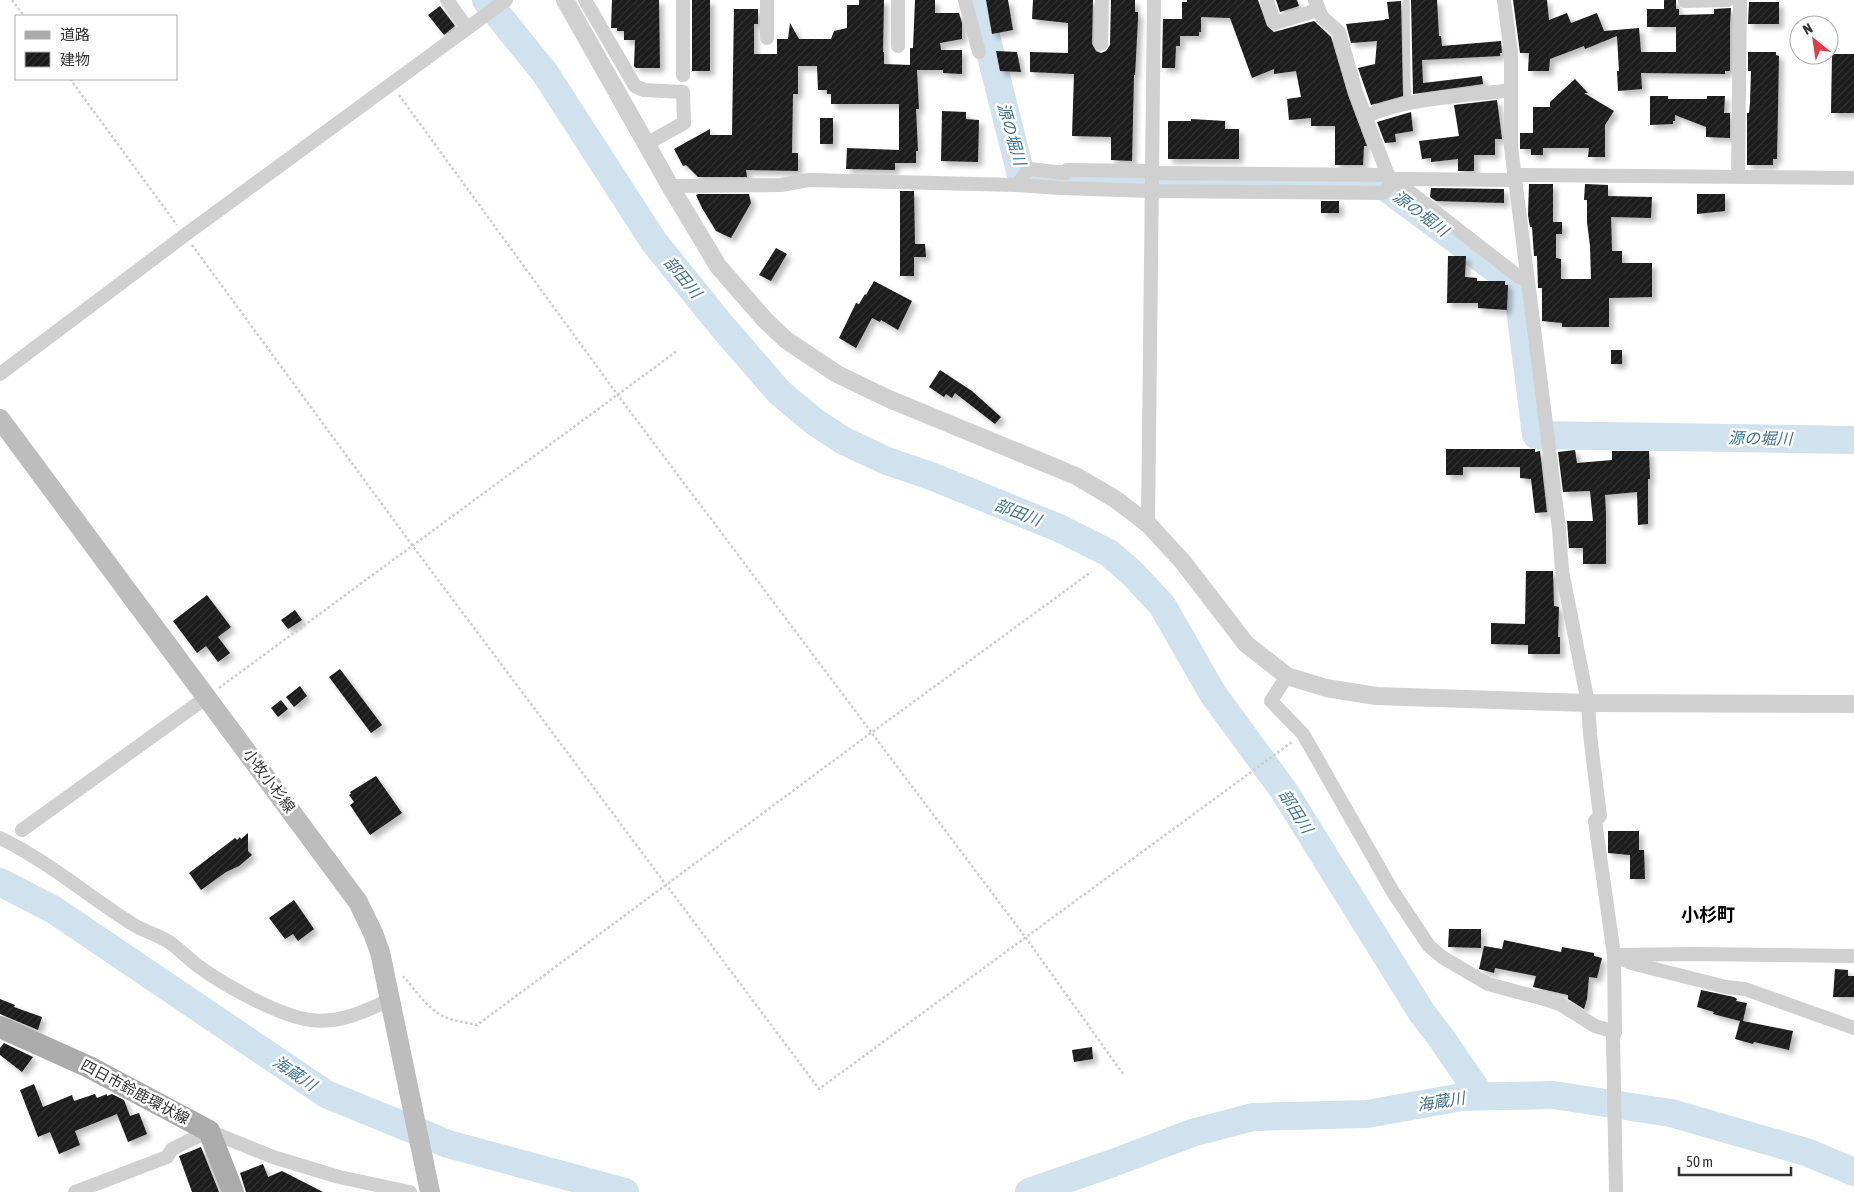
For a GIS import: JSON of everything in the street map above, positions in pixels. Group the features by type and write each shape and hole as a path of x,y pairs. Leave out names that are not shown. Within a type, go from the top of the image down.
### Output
{"main road":[{"name":"小牧小杉線","path":"0,419 346,884 374,933 391,999 430,1192"},
{"name":"四日市鈴鹿環状線","path":"0,1027 88,1067 209,1131"},
{"path":"209,1131 233,1192"}],"street":[{"path":"447,0 473,24"},
{"path":"0,374 185,235 506,0"},
{"path":"565,0 670,186 718,266 765,320 786,340 837,374 889,399 1076,476 1115,499 1148,524 1183,562 1246,644 1287,676 1326,688 1376,696 1588,702 1854,704"},
{"path":"585,0 634,86 644,90 683,92 684,123 646,144"},
{"path":"682,0 684,75"},
{"path":"766,38 767,0"},
{"path":"898,0 898,46"},
{"path":"965,0 980,52"},
{"path":"1101,44 1102,0"},
{"path":"1148,524 1154,0"},
{"path":"1504,0 1511,53 1510,147 1559,529 1562,571 1588,702 1600,816 1595,821 1614,955 1616,1189"},
{"path":"1685,0 1728,0"},
{"path":"1738,176 1740,0"},
{"path":"1267,1 1275,23 1316,5 1326,20 1339,32 1353,84 1391,179 1519,276 1527,279"},
{"path":"1365,117 1409,104 1511,90"},
{"path":"1017,185 1029,169 1065,173 1068,170 1391,179 1738,176 1854,178"},
{"path":"670,186 781,185 809,180 1017,185 1060,188 1383,193 1391,179"},
{"path":"1287,676 1271,701 1303,734 1393,892 1429,946 1442,957 1488,984 1560,1004 1595,1026 1614,1034"},
{"path":"22,830 207,697"},
{"path":"0,838 29,854 135,925 170,942 198,966 227,985 282,1011 311,1020 333,1019 361,1013 391,999"},
{"path":"1614,955 1854,956"},
{"path":"1614,955 1631,963 1767,996 1854,1028"},
{"path":"75,1192 167,1157 172,1149 209,1131 273,1157 339,1177 410,1192"}],"lane":[{"path":"1406,0 1406,77 1409,104"}],"path":[{"path":"12,0 23,15"},
{"path":"71,80 412,545 819,1089 1289,744"},
{"path":"391,84 617,394 1026,938 1123,1074"},
{"path":"207,697 677,351"},
{"path":"382,960 399,972 439,1014 477,1025 870,732 1092,572"}],"building":[{"path":"612,0 659,0 660,68 636,68 634,66 635,40 624,40 624,31 617,31 617,28 611,28"},
{"path":"692,0 710,0 710,71 692,71"},
{"path":"859,0 884,0 884,64 910,65 910,48 913,48 915,0 935,0 935,13 959,13 962,23 962,39 940,43 941,50 962,50 962,74 943,73 943,70 917,70 919,109 916,109 918,151 916,151 916,163 895,163 895,170 846,169 847,148 899,150 899,104 831,104 831,94 827,94 827,90 818,90 817,66 798,66 798,94 793,94 792,153 798,153 798,171 746,170 747,177 698,177 686,165 683,166 674,149 710,129 710,135 732,135 734,9 758,9 758,24 754,24 754,54 777,54 777,39 788,39 790,23 799,39 831,39 834,31 847,28 847,5 859,5"},
{"path":"986,0 1008,0 1013,30 992,34"},
{"path":"1033,0 1093,0 1092,44 1096,51 1101,53 1106,51 1110,45 1111,0 1135,0 1135,12 1138,12 1138,19 1134,75 1132,161 1111,160 1111,137 1072,136 1074,74 1030,72 1030,52 1068,53 1068,23 1032,19"},
{"path":"1187,0 1258,0 1267,26 1274,32 1314,21 1331,37 1348,95 1367,146 1364,146 1363,165 1335,165 1335,126 1311,126 1311,118 1289,120 1287,99 1301,97 1296,71 1274,74 1274,69 1252,78 1230,18 1201,17 1201,32 1199,32 1199,36 1180,36 1180,46 1176,46 1175,68 1162,68 1163,19 1182,19 1182,2 1187,2"},
{"path":"1276,0 1297,0 1299,6 1280,12"},
{"path":"1411,0 1437,0 1439,36 1441,36 1442,46 1501,41 1502,53 1500,53 1500,56 1422,60 1423,83 1482,76 1483,84 1413,94"},
{"path":"1513,0 1547,0 1549,20 1567,13 1571,23 1597,13 1604,31 1639,28 1641,52 1676,52 1676,27 1647,27 1647,9 1664,9 1664,0 1676,0 1676,9 1679,9 1679,15 1714,14 1714,9 1731,8 1730,71 1725,71 1725,74 1641,73 1642,89 1618,91 1617,36 1585,49 1584,46 1550,59 1549,71 1528,71 1529,53 1520,53"},
{"path":"1401,1 1403,96 1371,105 1358,68 1375,64 1377,41 1351,43 1346,24 1389,19 1387,2"},
{"path":"1749,2 1779,2 1779,24 1748,24"},
{"path":"440,6 455,26 444,35 428,15"},
{"path":"996,51 1017,52 1021,72 1000,71"},
{"path":"1748,52 1776,52 1776,55 1779,56 1777,159 1773,159 1773,165 1747,165 1747,113 1749,113 1750,103 1751,71 1748,71"},
{"path":"1839,54 1854,54 1854,113 1831,113 1832,65 1839,65"},
{"path":"1575,79 1588,93 1584,93 1614,111 1605,125 1605,157 1588,157 1589,148 1543,148 1543,155 1531,155 1531,149 1520,149 1520,133 1533,133 1533,107 1550,107 1550,102"},
{"path":"1650,96 1668,96 1668,99 1707,99 1707,96 1725,96 1724,113 1730,113 1730,138 1706,137 1706,127 1675,115 1673,124 1650,125"},
{"path":"1497,100 1502,139 1495,139 1495,155 1474,155 1474,171 1458,171 1458,159 1431,162 1431,158 1422,159 1419,141 1459,136 1454,105"},
{"path":"942,111 966,112 966,119 979,120 978,162 941,161"},
{"path":"1411,112 1413,131 1395,134 1396,142 1385,143 1377,122"},
{"path":"820,118 833,118 833,144 820,144"},
{"path":"1191,119 1225,121 1225,129 1239,129 1239,159 1168,159 1168,121 1191,121"},
{"path":"1529,184 1553,184 1553,222 1562,222 1562,234 1556,234 1556,258 1561,259 1561,279 1591,279 1587,200 1584,200 1585,184 1608,185 1608,196 1652,197 1651,218 1611,217 1612,251 1622,251 1622,263 1652,263 1652,297 1609,298 1609,327 1562,327 1562,323 1542,321 1542,288 1538,288 1537,256 1534,256 1532,227 1530,227 1528,215"},
{"path":"1431,188 1504,189 1504,203 1436,201 1430,197"},
{"path":"900,191 914,191 915,244 925,244 926,257 914,257 914,276 900,276"},
{"path":"749,194 751,203 731,238 716,231 702,208 696,195"},
{"path":"1697,194 1725,194 1725,211 1697,214"},
{"path":"1321,201 1339,201 1339,213 1321,213"},
{"path":"776,248 787,254 771,281 759,275"},
{"path":"1448,256 1466,256 1465,277 1477,278 1477,281 1505,281 1505,285 1508,285 1507,310 1478,308 1478,303 1447,303"},
{"path":"874,281 912,301 898,330 881,320 880,322 872,318 856,348 839,338 856,303 859,304"},
{"path":"1611,350 1622,350 1622,364 1611,364"},
{"path":"940,370 972,391 1001,417 995,424 955,393 952,398 946,394 944,397 929,387"},
{"path":"1446,449 1535,449 1535,452 1540,451 1547,512 1535,513 1531,479 1520,478 1520,467 1463,467 1463,475 1446,475"},
{"path":"1575,450 1577,463 1612,460 1612,451 1649,451 1648,524 1638,525 1637,492 1605,495 1606,564 1583,564 1583,548 1569,548 1567,521 1593,521 1590,491 1563,492 1558,452"},
{"path":"1526,571 1553,571 1554,606 1559,607 1558,637 1560,637 1560,654 1528,654 1528,645 1491,644 1491,623 1525,624"},
{"path":"207,595 231,627 218,637 230,653 218,662 206,646 197,653 173,621"},
{"path":"295,610 302,620 288,629 281,620"},
{"path":"340,669 382,725 371,733 329,677"},
{"path":"300,686 307,696 294,707 286,697"},
{"path":"281,700 288,709 278,717 271,708"},
{"path":"376,776 402,813 370,835 350,805 354,802 349,795 351,794 350,792"},
{"path":"1608,831 1639,831 1639,850 1644,850 1645,879 1630,879 1630,855 1608,853"},
{"path":"248,833 248,851 252,855 239,866 226,872 201,890 189,873 235,838 237,840 240,837 241,839"},
{"path":"294,900 314,929 298,941 293,934 285,939 269,918"},
{"path":"1449,929 1481,929 1481,948 1448,947"},
{"path":"1504,940 1561,952 1562,947 1594,953 1594,956 1602,958 1597,978 1589,977 1584,1009 1568,999 1568,995 1533,987 1536,976 1495,968 1494,973 1479,969 1484,946 1502,949"},
{"path":"1835,969 1848,970 1848,976 1854,976 1854,997 1833,997"},
{"path":"1701,990 1734,997 1737,999 1736,1001 1747,1003 1743,1021 1793,1031 1789,1050 1735,1039 1740,1021 1713,1014 1714,1012 1697,1007"},
{"path":"0,999 15,1005 14,1007 42,1017 38,1030 0,1014"},
{"path":"4,1043 33,1057 22,1072 0,1055 0,1048"},
{"path":"1092,1047 1093,1059 1074,1062 1072,1050"},
{"path":"34,1084 43,1107 72,1095 74,1101 95,1094 97,1098 112,1094 124,1100 130,1116 139,1113 147,1134 128,1142 117,1114 75,1131 80,1145 59,1154 50,1132 38,1137 20,1090"},
{"path":"201,1147 219,1192 192,1192 179,1156"},
{"path":"263,1164 268,1177 282,1171 323,1192 246,1192 240,1173"}],"waterway":[{"name":"部田川","path":"486,0 545,73 654,242 721,325 780,393 815,422 844,441 887,461 931,476 1059,528 1109,553 1132,573 1162,605 1213,694 1284,791 1422,1013 1481,1096"},
{"name":"源の堀川","path":"977,0 1020,171 1030,178 1119,181 1380,183 1517,285 1536,435 1854,440"},
{"name":"海蔵川","path":"0,882 54,910 326,1094 448,1144 625,1192"},
{"name":"海蔵川","path":"1029,1192 1192,1133 1253,1117 1367,1114 1462,1097 1553,1095 1671,1113 1806,1152 1854,1172"}],"district":[{"name":"小杉町","path":"1708,915"}]}
